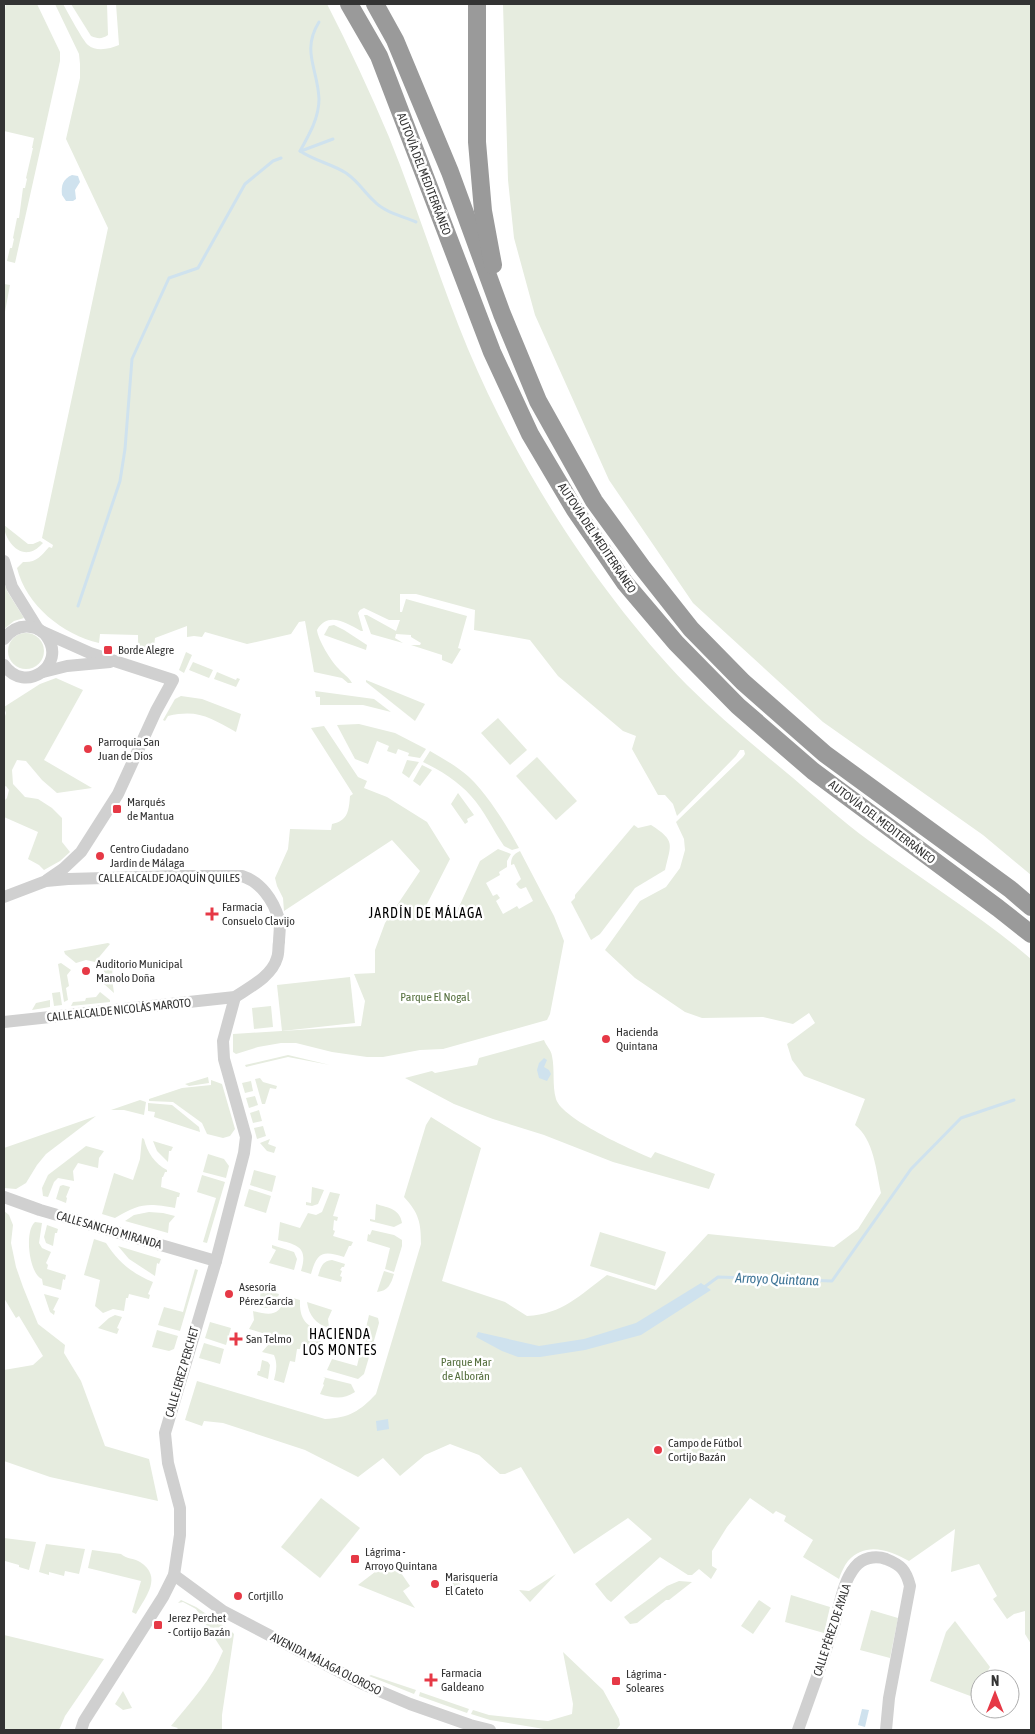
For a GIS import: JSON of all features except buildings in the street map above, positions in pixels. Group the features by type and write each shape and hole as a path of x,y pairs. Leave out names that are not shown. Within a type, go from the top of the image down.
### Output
{"highway":[{"name":"AUTOVÍA DEL MEDITERRÁNEO","path":"349,4 379,56 492,352 530,434 575,510 625,583 676,643 738,706 814,771 1031,934"},
{"name":"AUTOVÍA DEL MEDITERRÁNEO","path":"375,4 395,40 442,154 502,314 538,401 594,501 690,629 743,682 825,754 1031,906"},
{"path":"477,4 477,142 483,211 502,314"}],"street":[{"path":"4,561 12,587 41,631 49,639 52,656 43,672"},
{"path":"4,639 8,633 16,628 26,626 90,653 172,680 118,794 81,852 46,881"},
{"path":"4,665 11,673 27,678 43,672 82,664 116,662"},
{"path":"81,852 78,864 85,879"},
{"name":"CALLE ALCALDE JOAQUÍN QUILES","path":"4,897 46,881 181,876 242,876 250,879 262,888 279,919 280,929 277,958 267,974 235,997"},
{"name":"CALLE ALCALDE NICOLÁS MAROTO","path":"4,1022 235,997"},
{"name":"CALLE JEREZ PERCHET","path":"81,1730 84,1721 149,1621 174,1575 180,1535 180,1508 168,1463 165,1433 216,1261 244,1152 246,1137 224,1059 223,1040 235,997"},
{"name":"CALLE SANCHO MIRANDA","path":"4,1197 216,1261"},
{"name":"CALLE PÉREZ DE AYALA","path":"798,1730 816,1682 845,1586 855,1568 862,1561 881,1557 898,1564 907,1573 910,1586 886,1730"},
{"name":"AVENIDA MÁLAGA OLOROSO","path":"174,1575 223,1611 363,1684 470,1726 490,1730"}],"green space":[{"path":"6,4 37,4 60,52 60,61 15,263 7,261 10,248 12,248 17,218 19,218 23,188 25,188 27,179 34,138 4,131 4,17"},
{"name":"Parque Mar de Alborán","path":"55,4 63,4 88,45 95,49 107,49 119,45 116,4 327,4 389,137 457,323 488,394 536,483 562,527 591,569 654,649 687,685 726,721 858,833 971,913 1031,959 1031,1644 1025,1634 1025,1611 1014,1614 1007,1619 993,1599 997,1596 979,1564 951,1572 955,1529 909,1561 878,1549 862,1551 848,1561 839,1579 803,1557 813,1540 784,1521 786,1516 776,1511 773,1514 750,1498 727,1527 712,1551 712,1566 717,1569 711,1579 699,1569 692,1575 688,1575 660,1557 611,1602 595,1584 652,1539 628,1518 574,1554 521,1467 505,1474 500,1474 479,1455 450,1444 425,1455 400,1476 383,1458 358,1477 305,1450 223,1423 204,1421 202,1426 185,1420 197,1381 325,1419 341,1417 354,1412 365,1405 376,1394 421,1244 416,1213 404,1197 426,1125 431,1117 481,1148 442,1281 505,1302 527,1316 551,1312 561,1307 607,1275 656,1290 708,1234 834,1247 858,1229 881,1193 876,1165 870,1147 861,1131 855,1125 865,1099 804,1076 792,1060 787,1044 815,1023 809,1013 793,1024 763,1017 702,1018 685,1012 635,978 605,950 640,901 666,887 680,868 685,850 684,839 676,822 743,757 745,754 744,750 740,750 677,816 673,804 665,795 658,795 632,749 636,736 623,731 558,676 530,640 474,630 475,610 416,594 400,594 400,612 402,612 406,599 467,616 458,648 461,649 452,664 442,660 442,655 411,645 420,645 421,643 411,637 411,635 396,634 395,638 403,643 371,634 364,615 396,631 400,620 389,620 364,608 358,613 363,631 338,620 326,621 317,630 329,656 352,683 348,683 342,678 314,672 305,621 299,622 291,634 247,644 205,632 202,637 187,637 187,626 155,638 153,655 138,649 138,635 100,634 99,643 72,633 60,626 37,606 22,582 17,568 23,562 38,558 49,547 52,548 53,545 42,538 108,228 66,139 80,78 80,64 79,54"},
{"path":"71,4 107,4 108,35 100,38 91,36"},
{"path":"503,4 1031,4 1031,875 983,835 823,722 693,603 609,480 535,315 514,238 508,180"},
{"path":"4,284 10,285 4,317"},
{"path":"4,525 28,544 40,541 43,543 37,549 29,552 19,550 8,539"},
{"path":"4,582 7,591 24,618 14,621 4,629"},
{"path":"334,625 367,645 366,650 324,635 329,626"},
{"path":"26,633 33,634 39,638 43,644 43,658 39,664 33,668 26,669 19,668 13,664 9,658 8,651 9,644 13,638 19,634"},
{"path":"186,652 192,655 184,673 179,670"},
{"path":"193,662 213,670 209,678 189,670"},
{"path":"217,672 236,680 237,678 240,679 236,687 214,679"},
{"path":"56,678 83,690 44,760 92,788 57,793 42,780 26,761 17,760 12,770 13,784 25,797 38,799 52,808 62,818 62,842 70,852 60,861 44,870 28,859 38,832 4,817 4,801 9,790 6,786 4,787 4,719 6,713 4,707 40,684"},
{"path":"366,680 425,704 415,721 366,682"},
{"path":"315,691 374,699 391,712 363,705 320,705 320,697 316,697"},
{"path":"181,696 202,699 241,714 236,732 211,719 196,714 168,716 165,721 163,720 175,699"},
{"path":"498,718 527,750 510,765 481,733"},
{"path":"359,724 395,733 426,749 420,758 408,756 409,753 398,749 396,754 387,751 389,746 377,741 368,764 355,759 337,725"},
{"name":"Parque El Nogal","path":"324,726 358,777 367,781 364,788 387,797 427,822 450,859 425,908 452,922 480,861 498,849 511,854 507,861 507,867 499,872 500,875 486,883 493,896 497,894 500,898 496,901 503,914 517,906 519,909 533,901 526,887 521,889 516,884 521,879 514,864 511,865 513,856 520,851 554,916 564,941 550,1014 547,1020 443,1049 420,1050 383,1057 367,1057 332,1052 296,1043 281,1043 258,1047 236,1054 233,1052 233,1034 361,1026 365,1001 354,974 375,973 375,950 385,923 420,871 392,840 284,911 283,898 275,878 288,849 290,829 331,830 332,824 337,823 347,814 350,796 353,794 311,728"},
{"path":"430,751 460,770 476,784 497,811 519,848 512,850 504,846 480,807 466,791 449,777 423,762"},
{"path":"537,757 577,801 556,820 516,776"},
{"path":"407,760 419,762 409,778 402,773"},
{"path":"422,765 432,770 420,786 413,781"},
{"path":"458,793 474,815 467,819 468,822 465,824 451,804"},
{"path":"634,825 638,828 651,825 668,839 670,849 665,870 635,888 600,934 591,940 571,902"},
{"path":"126,859 138,866 136,869 119,869"},
{"path":"110,944 95,962 86,960 76,963 64,951"},
{"path":"113,957 112,979 114,993 104,984 103,967"},
{"path":"61,963 71,970 67,975 69,986 66,988 68,1000 64,1002 58,964"},
{"path":"350,977 355,1023 282,1031 277,985"},
{"path":"60,992 62,1005 54,1006 52,993"},
{"path":"100,992 110,1002 71,1006 73,1002 85,1001 86,998 96,997"},
{"path":"50,1000 50,1007 32,1010 36,1003"},
{"path":"271,1006 273,1027 254,1029 252,1008"},
{"path":"544,1040 551,1054 555,1094 561,1107 571,1116 599,1133 651,1158 655,1152 715,1174 709,1189 613,1162 544,1135 493,1119 454,1104 405,1078 432,1071 435,1073 477,1065 479,1058"},
{"path":"288,1055 330,1065 288,1057 246,1067 245,1065"},
{"path":"208,1077 209,1083 189,1086 185,1084"},
{"path":"260,1078 263,1082 277,1086 276,1089 270,1088 265,1104 262,1104 255,1079"},
{"path":"211,1080 222,1084 235,1129 230,1136 223,1138 207,1134 202,1123 173,1102 149,1101 149,1099 182,1088 211,1085"},
{"path":"251,1081 253,1091 245,1093 242,1083"},
{"path":"255,1096 258,1105 249,1108 246,1098"},
{"path":"140,1100 146,1102 144,1115 124,1110 111,1110"},
{"path":"148,1103 172,1105 199,1127 200,1132 154,1117 155,1112 148,1111"},
{"path":"259,1110 262,1121 253,1123 250,1113"},
{"path":"96,1116 46,1154 26,1183 16,1189 4,1188 4,1148"},
{"path":"263,1126 266,1136 257,1139 254,1128"},
{"path":"142,1138 152,1157 167,1170 162,1177 161,1187 180,1193 179,1197 177,1197 175,1208 144,1205 131,1209 115,1218 102,1214 114,1173 133,1180 140,1159"},
{"path":"270,1139 268,1144 276,1147 274,1153 267,1151 260,1143"},
{"path":"153,1141 173,1147 169,1151 168,1162 157,1151"},
{"path":"86,1146 104,1151 99,1158 98,1168 78,1163 73,1171 74,1181 58,1178 54,1182 48,1197 43,1196 42,1188 48,1175"},
{"path":"208,1154 224,1159 229,1166 226,1178 203,1172"},
{"path":"254,1170 276,1176 272,1192 250,1185"},
{"path":"202,1175 225,1182 207,1243 203,1242 216,1198 197,1192"},
{"path":"60,1186 70,1187 66,1203 56,1199"},
{"path":"312,1187 324,1190 318,1204 312,1206 306,1205 306,1202 311,1203"},
{"path":"249,1189 271,1196 266,1213 244,1206"},
{"path":"330,1192 340,1194 333,1216 338,1217 337,1221 334,1220 333,1230 335,1231 333,1236 353,1242 344,1257 326,1254 319,1257 311,1274 301,1271 303,1257 300,1249 278,1240 280,1222 300,1228 308,1213 316,1215 322,1212"},
{"path":"376,1204 396,1212 401,1218 402,1223 394,1227 370,1221 370,1219 375,1220"},
{"path":"4,1211 9,1215 13,1225 11,1243 16,1267 38,1324 65,1345 64,1353 81,1381 105,1446 149,1459 158,1501 50,1477 4,1461 4,1370 33,1365 43,1356 19,1316 16,1318 4,1298"},
{"path":"149,1212 175,1216 169,1223 168,1233 125,1221 134,1215"},
{"path":"35,1222 42,1223 39,1243 42,1248 51,1252 46,1263 48,1265 47,1269 66,1275 65,1280 63,1279 61,1290 43,1285 42,1279 34,1269 29,1252 29,1243 32,1227"},
{"path":"47,1225 58,1229 57,1233 55,1233 53,1246 46,1243 44,1237"},
{"path":"372,1230 394,1235 402,1240 394,1272 385,1269 390,1248 367,1241 368,1234 370,1235"},
{"path":"600,1232 666,1252 655,1286 590,1266"},
{"path":"94,1239 106,1243 126,1267 153,1282 148,1294 150,1295 149,1299 129,1294 128,1298 126,1298 124,1311 113,1309 103,1313 95,1306 100,1280 84,1275"},
{"path":"272,1245 294,1252 297,1259 294,1270 269,1263 276,1250 272,1248"},
{"path":"118,1246 161,1259 159,1264 157,1263 155,1276 129,1259"},
{"path":"332,1260 345,1264 340,1270 342,1271 340,1276 342,1277 341,1282 318,1276 324,1263"},
{"path":"195,1269 198,1270 180,1331 158,1325 164,1307 183,1312"},
{"path":"384,1271 394,1274 393,1278 386,1289 377,1292"},
{"path":"261,1289 279,1294 276,1303 272,1307 265,1308 255,1305 260,1299"},
{"path":"44,1294 59,1298 53,1310 55,1311 54,1315 50,1312"},
{"path":"286,1296 300,1300 301,1313 306,1322 315,1329 327,1333 324,1335 323,1340 321,1340 320,1350 301,1345 300,1349 297,1349 295,1362 290,1361 284,1383 274,1380 276,1365 274,1355 262,1352 268,1345 269,1335 249,1329 254,1320 253,1311 265,1314 274,1313 281,1307"},
{"path":"307,1302 332,1310 328,1319 329,1328 314,1319 309,1311"},
{"path":"115,1315 122,1317 117,1328 119,1329 117,1334 98,1328 109,1318"},
{"path":"369,1315 378,1318 379,1323 373,1344 363,1341"},
{"path":"210,1322 231,1328 226,1345 205,1338"},
{"path":"157,1330 178,1336 174,1349 169,1351 152,1347"},
{"path":"204,1343 224,1349 220,1364 199,1358"},
{"path":"362,1345 372,1347 364,1374 358,1379 327,1370 332,1359 357,1366"},
{"path":"262,1360 270,1365 268,1379 257,1375 258,1371 260,1371"},
{"path":"323,1377 351,1384 355,1392 338,1398 320,1394 324,1385 325,1378"},
{"path":"321,1498 360,1528 320,1578 281,1547"},
{"path":"4,1538 36,1542 29,1570 5,1561"},
{"path":"46,1544 85,1549 79,1574 65,1571 64,1576 49,1572 49,1575 39,1572"},
{"path":"92,1550 121,1554 140,1562 147,1568 151,1580 150,1587 136,1614 132,1612 141,1581 88,1568"},
{"path":"388,1562 394,1571 397,1570 399,1574 401,1573 410,1586 403,1591 415,1608 358,1585"},
{"path":"452,1574 465,1590 459,1594 448,1576"},
{"path":"556,1574 530,1602 519,1590 529,1591"},
{"path":"679,1581 692,1582 637,1623 630,1624 624,1617 667,1586"},
{"path":"791,1595 830,1607 824,1633 785,1622"},
{"path":"181,1600 196,1607 234,1634 222,1715 222,1730 176,1730 178,1728 171,1726 207,1681 223,1651 196,1609 183,1602 178,1603"},
{"path":"759,1600 771,1608 753,1634 741,1626"},
{"path":"871,1610 898,1618 890,1658 860,1650"},
{"path":"955,1621 990,1667 989,1669 970,1669 970,1696 930,1681 946,1632"},
{"path":"4,1635 104,1659 65,1716 59,1730 4,1730"},
{"path":"563,1652 603,1690 619,1719 620,1725 616,1730 550,1730 490,1720 471,1714 473,1710 489,1715 548,1721 572,1714 573,1704"},
{"path":"371,1675 416,1690 414,1694 369,1676"},
{"path":"123,1691 132,1708 123,1710 115,1704"},
{"path":"420,1692 469,1709 467,1713 419,1696"}],"water":[{"path":"72,175 78,176 80,182 75,190 76,199 66,201 62,195 62,185 66,178"},
{"path":"544,1058 547,1060 544,1067 551,1074 547,1081 539,1078 537,1070 539,1063"},
{"path":"701,1283 711,1290 641,1335 585,1350 540,1357 518,1357 476,1337 478,1332 539,1346 584,1339 636,1323"},
{"path":"388,1419 389,1429 377,1431 376,1421"},
{"path":"862,1709 869,1710 865,1727 858,1725"}],"waterway":[{"path":"300,151 313,126 319,106 318,88 311,51 311,42 319,22"},
{"path":"301,151 333,139"},
{"path":"300,151 346,173 378,205 416,222"},
{"path":"78,606 120,481 125,449 132,359 169,278 198,268 245,184 273,161 281,158"},
{"name":"Arroyo Quintana","path":"703,1288 718,1277 832,1281 911,1169 961,1118 1014,1100"}],"place":[{"name":"Borde Alegre","path":"108,650"},
{"name":"Parroquia San Juan de Dios","path":"88,749"},
{"name":"Marqués de Mantua","path":"117,809"},
{"name":"Centro Ciudadano Jardín de Málaga","path":"100,856"},
{"name":"Farmacia Consuelo Clavijo","path":"212,914"},
{"name":"Auditorio Municipal Manolo Doña","path":"86,971"},
{"name":"Hacienda Quintana","path":"606,1039"},
{"name":"Asesoría Pérez García","path":"229,1294"},
{"name":"San Telmo","path":"236,1339"},
{"name":"Campo de Fútbol Cortijo Bazán","path":"658,1450"},
{"name":"Lágrima - Arroyo Quintana","path":"355,1559"},
{"name":"Marisquería El Cateto","path":"435,1584"},
{"name":"Cortjillo","path":"238,1596"},
{"name":"Jerez Perchet - Cortijo Bazán","path":"158,1625"},
{"name":"Farmacia Galdeano","path":"431,1680"},
{"name":"Lágrima - Soleares","path":"616,1681"}],"district":[{"name":"JARDÍN DE MÁLAGA","path":"426,913"},
{"name":"HACIENDA LOS MONTES","path":"340,1342"}]}
